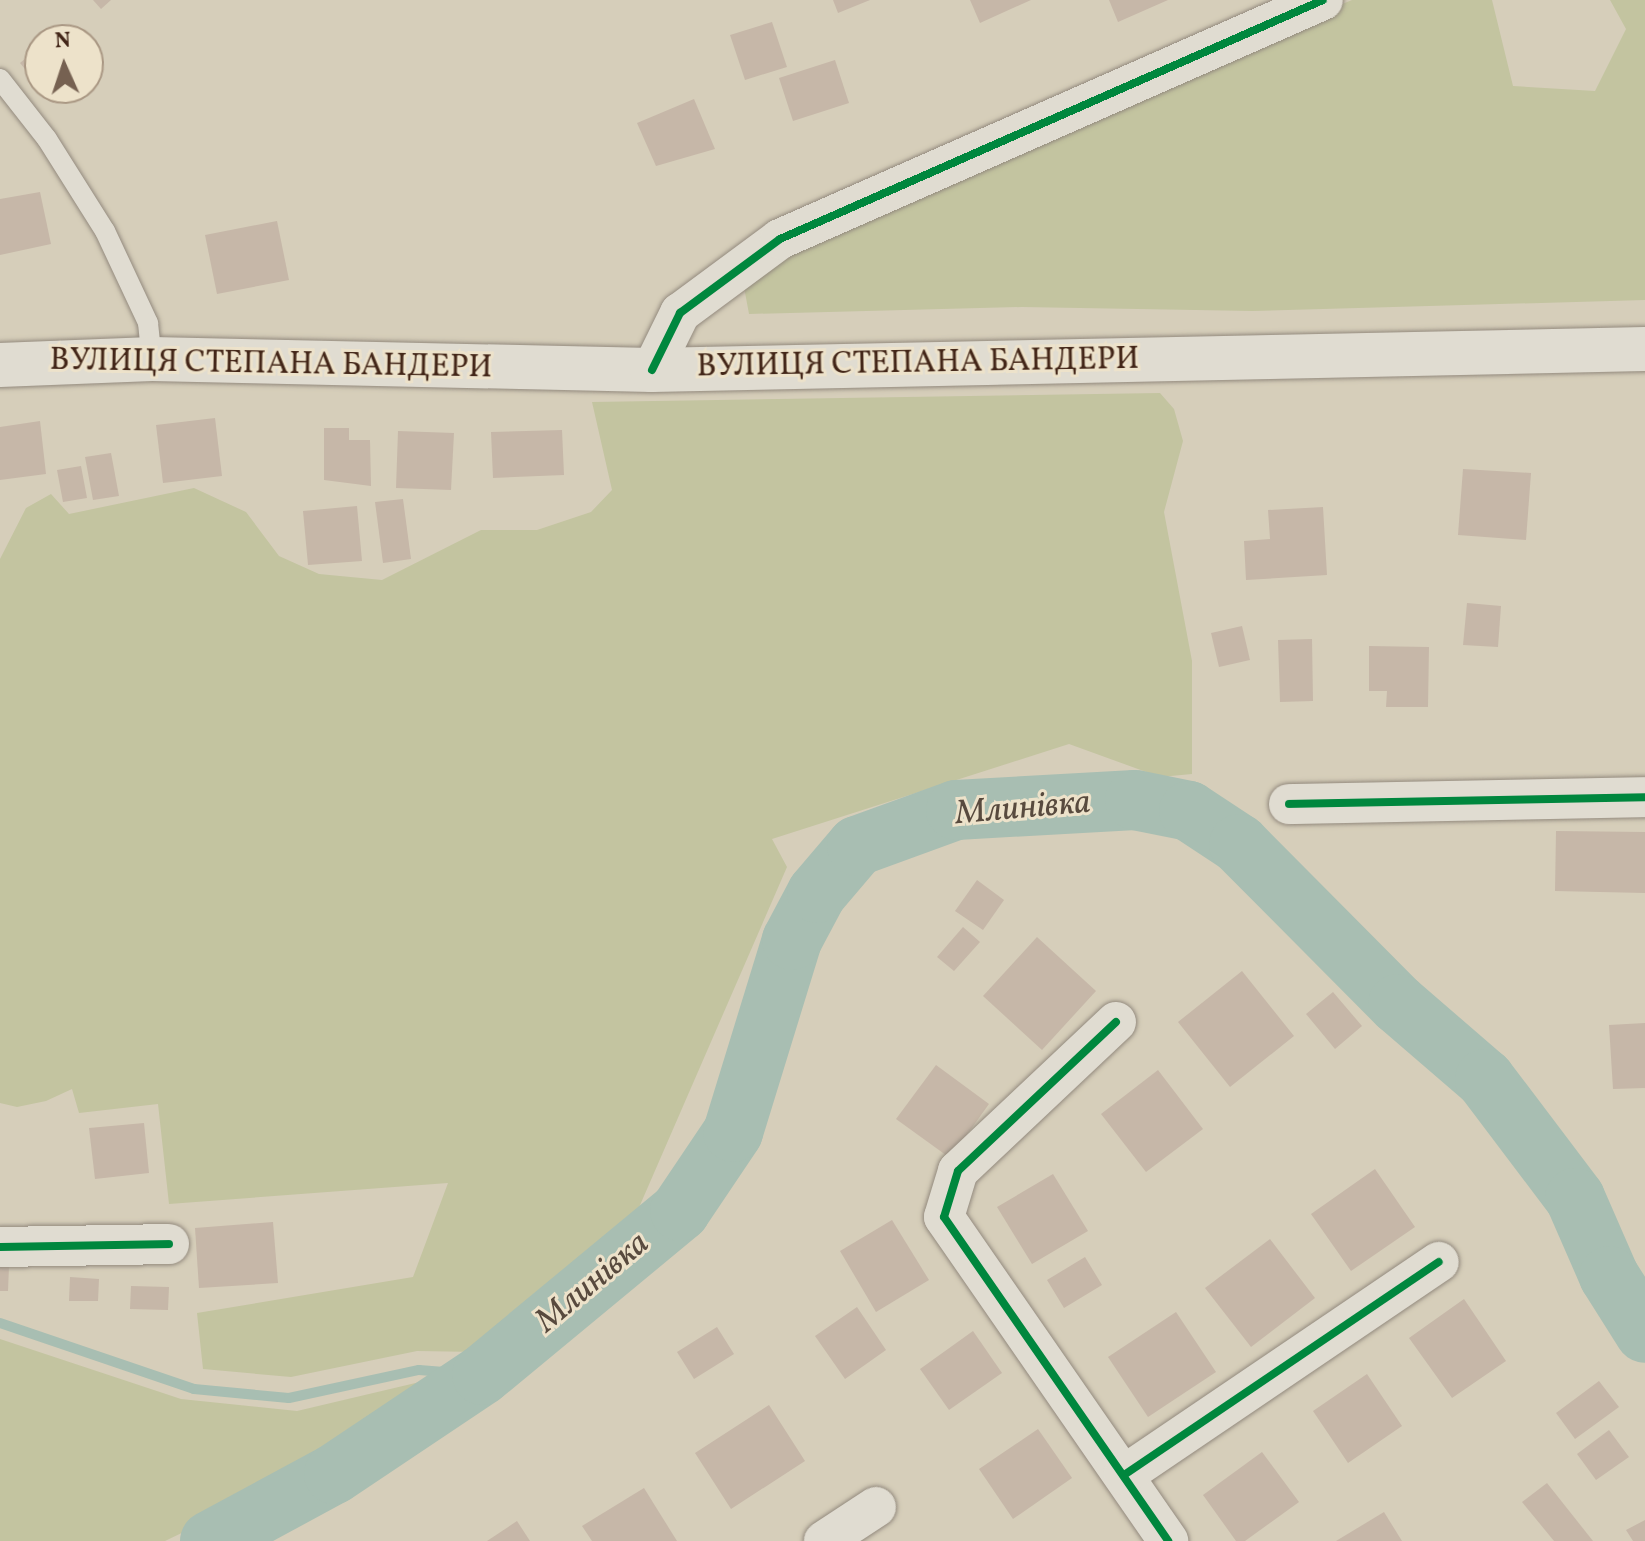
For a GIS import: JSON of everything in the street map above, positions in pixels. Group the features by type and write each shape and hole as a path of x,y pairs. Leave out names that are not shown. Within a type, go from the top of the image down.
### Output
{"main road":[{"name":"ВУЛИЦЯ СТЕПАНА БАНДЕРИ","path":"0,365 152,359 652,370 1645,349"}],"street":[{"path":"652,370 680,313 780,239 1323,0"},
{"path":"1289,804 1645,797"},
{"path":"1116,1022 958,1171 944,1217 1168,1541"},
{"path":"0,1247 169,1244"},
{"path":"1124,1475 1439,1262"},
{"path":"824,1541 876,1507"}],"lane":[{"path":"0,79 47,139 105,231 148,323 152,359"}],"green space":[{"path":"1352,0 1492,0 1513,86 1595,91 1626,29 1610,0 1645,0 1645,300 1253,311 1022,307 749,314 741,271 1077,115"},
{"path":"1160,393 1174,409 1183,441 1164,512 1192,661 1192,774 1160,777 1069,744 772,839 787,867 634,1219 478,1352 417,1351 291,1377 203,1369 197,1313 413,1277 448,1183 169,1204 158,1104 79,1113 72,1089 46,1101 17,1107 0,1103 0,559 26,508 51,494 69,514 194,488 246,512 279,556 319,574 382,580 481,530 537,530 591,512 612,490 592,402"},
{"path":"0,1339 181,1399 297,1411 424,1381 434,1385 319,1467 165,1541 0,1541"}],"building":[{"path":"93,0 111,0 101,9"},
{"path":"833,0 870,0 838,13"},
{"path":"970,0 1031,0 980,23"},
{"path":"1109,0 1168,0 1118,22"},
{"path":"772,22 787,67 745,80 730,35"},
{"path":"835,60 849,103 793,121 779,78"},
{"path":"694,99 715,149 656,166 637,123"},
{"path":"40,192 51,244 0,255 0,199"},
{"path":"277,221 289,280 217,294 205,235"},
{"path":"215,418 222,476 163,483 156,425"},
{"path":"40,421 46,474 0,480 0,427"},
{"path":"324,428 349,428 349,440 370,440 371,486 324,480"},
{"path":"562,430 564,475 493,478 491,432"},
{"path":"398,431 454,433 451,490 396,488"},
{"path":"111,453 119,496 93,500 85,457"},
{"path":"81,466 87,498 63,502 57,470"},
{"path":"1463,469 1531,473 1526,540 1458,535"},
{"path":"403,499 411,559 383,563 375,502"},
{"path":"357,506 362,561 308,565 303,511"},
{"path":"1323,507 1327,575 1246,580 1244,541 1270,539 1268,510"},
{"path":"1467,603 1501,606 1498,647 1463,645"},
{"path":"1242,626 1250,660 1219,667 1211,633"},
{"path":"1312,639 1313,701 1280,702 1278,640"},
{"path":"1369,646 1429,647 1428,707 1386,707 1387,691 1369,691"},
{"path":"1556,831 1645,832 1645,893 1555,891"},
{"path":"977,880 1004,900 983,930 955,911"},
{"path":"963,927 980,942 954,971 937,957"},
{"path":"1037,937 1096,991 1042,1050 983,996"},
{"path":"1242,971 1294,1036 1230,1087 1178,1022"},
{"path":"1333,992 1362,1026 1335,1049 1306,1014"},
{"path":"1645,1023 1645,1088 1613,1089 1609,1025"},
{"path":"936,1065 989,1104 950,1158 896,1119"},
{"path":"1158,1070 1203,1129 1146,1172 1101,1114"},
{"path":"144,1123 149,1173 95,1179 89,1128"},
{"path":"1375,1169 1415,1227 1351,1271 1311,1214"},
{"path":"1053,1174 1088,1231 1032,1264 997,1207"},
{"path":"892,1220 929,1280 876,1312 840,1251"},
{"path":"273,1222 278,1283 199,1288 195,1228"},
{"path":"1270,1239 1315,1298 1251,1347 1205,1288"},
{"path":"1085,1257 1102,1285 1064,1308 1047,1280"},
{"path":"0,1266 9,1266 8,1291 0,1291"},
{"path":"70,1277 99,1279 98,1301 69,1301"},
{"path":"131,1286 169,1287 168,1310 130,1309"},
{"path":"1464,1299 1506,1361 1452,1398 1409,1338"},
{"path":"857,1307 886,1350 845,1379 815,1336"},
{"path":"1176,1312 1216,1372 1148,1417 1108,1357"},
{"path":"717,1327 734,1354 694,1379 677,1352"},
{"path":"973,1331 1002,1373 949,1410 920,1369"},
{"path":"1367,1374 1402,1426 1348,1463 1313,1411"},
{"path":"1599,1381 1619,1407 1575,1439 1556,1413"},
{"path":"769,1405 805,1461 731,1509 695,1453"},
{"path":"1038,1429 1072,1478 1013,1519 979,1469"},
{"path":"1609,1430 1629,1457 1596,1480 1577,1454"},
{"path":"1262,1452 1299,1502 1245,1541 1236,1541 1203,1495"},
{"path":"1547,1483 1593,1541 1554,1541 1522,1502"},
{"path":"644,1488 677,1541 592,1541 582,1526"},
{"path":"1384,1512 1402,1541 1336,1541"},
{"path":"1645,1520 1645,1541 1633,1541 1626,1530"},
{"path":"517,1521 530,1541 487,1541"}],"waterway":[{"name":"Млинівка","path":"210,1541 334,1474 482,1375 680,1211 733,1132 792,940 817,893 857,846 956,810 1135,800 1189,811 1239,844 1398,1004 1485,1079 1575,1198 1609,1276 1645,1333"},
{"path":"0,1323 194,1389 289,1398 419,1370 482,1375"}],"cycle path":[{"path":"652,370 680,313 780,239 1323,0"},
{"path":"1289,804 1645,797"},
{"path":"1116,1022 958,1171 944,1217 1168,1541"},
{"path":"0,1247 169,1244"},
{"path":"1124,1475 1439,1262"}]}
